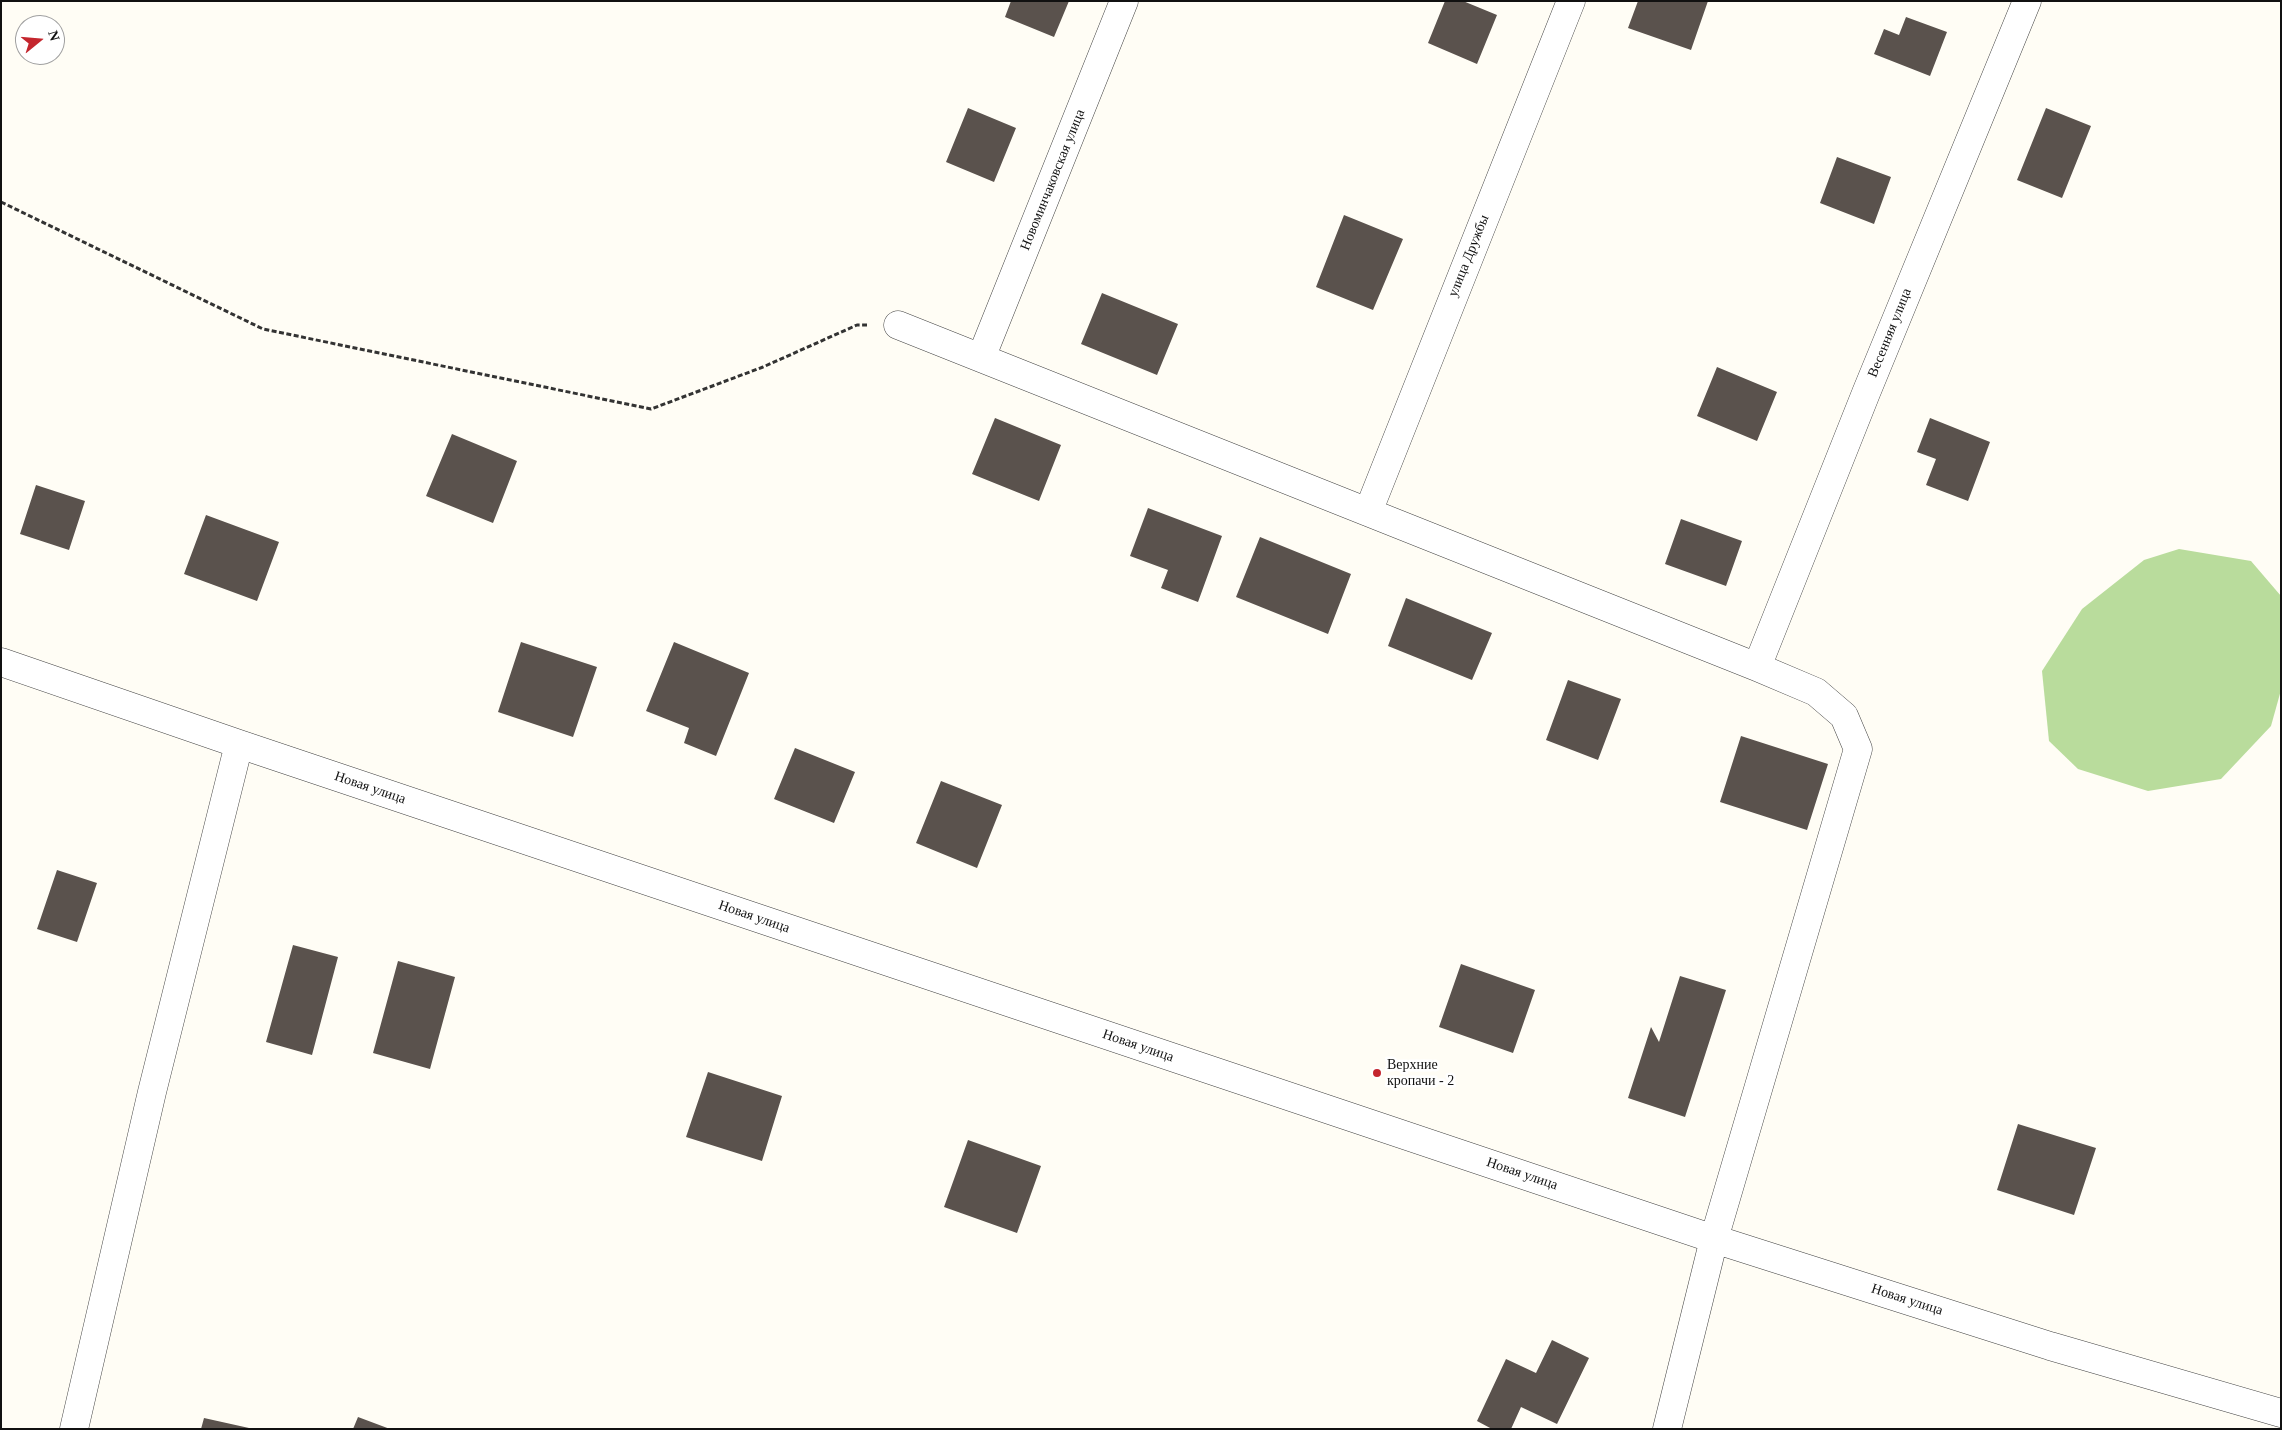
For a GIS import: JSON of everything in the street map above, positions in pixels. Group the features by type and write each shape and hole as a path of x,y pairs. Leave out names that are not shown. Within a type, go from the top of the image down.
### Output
{"street":[{"name":"Новоминчаковская улица","path":"981,358 1124,1"},
{"name":"улица Дружбы","path":"1368,512 1571,1"},
{"name":"Весенняя улица","path":"1757,666 1866,393 2027,1"},
{"path":"898,325 1757,666 1816,692 1844,716 1858,749 1714,1239 1667,1429"},
{"name":"Новая улица","path":"1,662 239,744 1714,1239 2050,1346 2281,1413"},
{"path":"74,1429 152,1092 239,744"}],"path":[{"path":"1,202 263,329 652,410 763,367 857,325 898,325"}],"green space":[{"path":"2179,549 2251,561 2281,596 2281,690 2271,726 2221,779 2148,791 2078,769 2049,741 2042,671 2082,609 2144,560"}],"building":[{"path":"1011,1 1069,1 1054,37 1005,17"},
{"path":"1445,1 1463,1 1497,15 1477,64 1428,43"},
{"path":"1638,1 1708,1 1691,50 1628,28"},
{"path":"1906,17 1947,32 1930,76 1874,54 1884,29 1899,35"},
{"path":"968,108 1016,128 994,182 946,162"},
{"path":"2046,108 2091,126 2062,198 2017,180"},
{"path":"1837,157 1891,177 1874,224 1820,203"},
{"path":"1344,215 1403,239 1373,310 1316,287"},
{"path":"1102,293 1178,324 1157,375 1081,344"},
{"path":"1717,367 1777,392 1757,441 1697,416"},
{"path":"995,418 1061,445 1039,501 972,474"},
{"path":"1930,418 1990,442 1968,501 1926,485 1936,459 1917,452"},
{"path":"452,434 517,461 493,523 426,496"},
{"path":"36,485 85,501 69,550 20,534"},
{"path":"1148,508 1222,536 1198,602 1161,588 1168,570 1130,556"},
{"path":"206,515 279,542 257,601 184,574"},
{"path":"1681,519 1742,541 1726,586 1665,564"},
{"path":"1260,537 1351,574 1328,634 1236,597"},
{"path":"1406,598 1492,633 1472,680 1388,646"},
{"path":"521,642 597,667 573,737 498,712"},
{"path":"674,642 749,673 716,756 684,743 689,728 646,711"},
{"path":"1568,680 1621,699 1598,760 1546,740"},
{"path":"1741,736 1828,764 1807,830 1720,802"},
{"path":"795,748 855,772 834,823 774,799"},
{"path":"941,781 1002,805 977,868 916,843"},
{"path":"57,870 97,883 77,942 37,929"},
{"path":"293,945 338,957 312,1055 266,1042"},
{"path":"398,961 455,977 430,1069 373,1053"},
{"path":"1461,964 1535,990 1513,1053 1439,1027"},
{"path":"1680,976 1726,990 1685,1117 1628,1098 1651,1027 1659,1042"},
{"path":"708,1072 782,1096 762,1161 686,1137"},
{"path":"2018,1124 2096,1148 2074,1215 1997,1190"},
{"path":"968,1140 1041,1166 1017,1233 944,1207"},
{"path":"1552,1340 1589,1358 1557,1424 1521,1407 1511,1429 1492,1429 1477,1421 1506,1359 1536,1373"},
{"path":"358,1417 390,1429 353,1429"},
{"path":"204,1418 249,1428 201,1429"}],"place":[{"name":"Верхние кропачи - 2","path":"1377,1073"}]}
